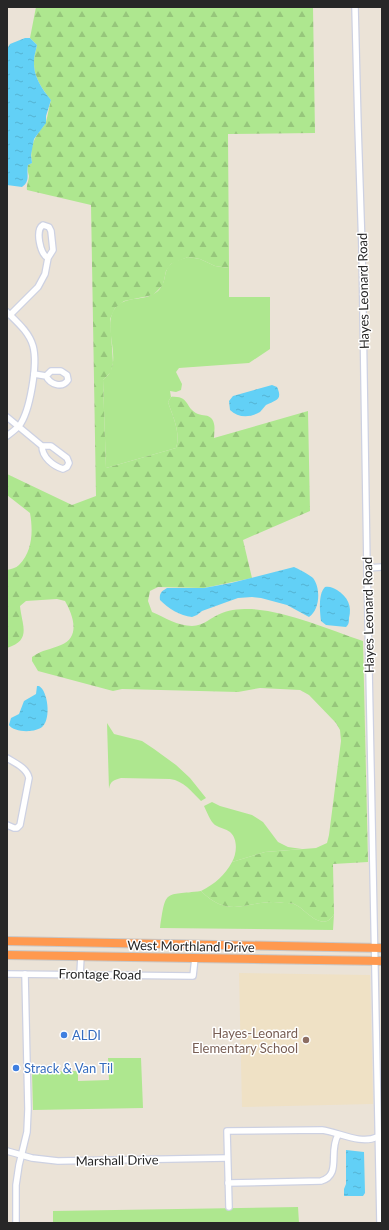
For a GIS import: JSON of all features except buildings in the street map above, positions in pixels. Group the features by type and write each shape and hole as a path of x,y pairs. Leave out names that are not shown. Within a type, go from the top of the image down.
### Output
{"highway":[{"name":"West Morthland Drive","path":"7,941 176,946 378,948"},
{"name":"West Morthland Drive","path":"7,955 378,961"}],"street":[{"name":"Hayes Leonard Road","path":"355,7 362,249 367,568 378,948 377,1137 380,1219"},
{"path":"7,436 19,426 28,408 34,374 35,358 33,345 27,334 8,313 38,287 44,274 48,258 53,250 51,230 49,227 43,225 40,226 38,232 41,251 44,256 48,258"},
{"path":"34,374 46,376"},
{"path":"7,417 42,446 52,446 67,458 69,462 67,467 63,469 60,468 46,458 42,453 42,446"},
{"path":"367,568 382,567"},
{"path":"7,758 23,768 27,772 29,778 20,825 18,828 14,828 7,825"},
{"path":"80,974 81,956"},
{"name":"Frontage Road","path":"7,974 193,976 195,958"},
{"path":"16,1223 16,1185 27,1132 28,1109 25,974"},
{"path":"229,1208 227,1131 322,1130 363,1140 377,1137"},
{"path":"228,1183 327,1179 331,1175 334,1168 333,1148 334,1141 338,1135"},
{"name":"Marshall Drive","path":"7,1151 43,1160 58,1161 227,1158"}],"shaded area":[{"name":"Hayes-Leonard Elementary School","path":"239,973 370,975 373,1104 242,1107"}],"green space":[{"path":"36,7 313,7 315,133 228,134 229,268 215,266 200,259 188,257 171,264 166,271 163,285 153,295 124,301 115,308 110,319 113,363 111,372 103,380 106,468 176,448 178,437 177,431 168,402 171,397 181,398 194,412 210,417 214,424 214,438 308,411 310,511 243,540 252,578 204,588 158,587 150,591 148,601 152,612 176,623 187,626 200,625 225,612 240,609 252,609 294,617 363,641 368,862 333,864 334,914 330,920 325,922 314,918 300,907 289,903 272,902 232,907 222,905 212,900 201,891 219,879 232,862 265,852 316,848 327,843 341,741 340,730 336,723 309,695 300,690 260,688 238,692 122,689 113,691 38,671 32,661 32,657 40,652 61,645 71,637 73,631 73,619 65,601 57,599 26,601 20,606 24,632 23,636 15,645 7,648 7,570 16,567 24,559 31,540 32,526 30,513 7,495 7,474 72,505 96,496 91,205 27,190 29,176 28,165 32,163 31,154 33,143 46,122 51,100 39,82 34,67 34,57 37,45 30,38"},
{"path":"188,257 200,259 215,266 229,268 229,297 270,297 270,349 249,363 179,368 176,372 182,384 181,390 176,392 170,391 171,397 168,402 177,431 178,437 176,448 106,468 103,380 110,373 113,363 110,329 112,314 120,303 148,296 158,291 163,284 168,267 174,262"},
{"path":"107,723 114,734 142,741 176,765 190,778 206,798 201,801 183,784 170,779 121,778 113,781 110,784 109,789"},
{"path":"212,802 220,806 252,815 263,822 278,842 288,847 302,849 265,852 232,862 236,850 233,835 227,830 215,825 210,819 204,806"},
{"path":"201,891 212,900 222,905 232,907 272,902 292,903 300,907 314,918 325,922 330,920 334,914 333,930 160,928 164,906 169,896 173,894"},
{"path":"108,1058 141,1058 143,1108 33,1110 32,1072 78,1071 78,1081 109,1080"},
{"path":"298,1207 299,1223 53,1223 53,1211"}],"water":[{"path":"25,38 30,38 37,45 34,59 35,72 41,87 51,100 46,116 46,123 34,139 31,155 32,163 28,165 27,180 25,185 22,187 7,185 7,49 10,44"},
{"path":"272,385 277,387 279,397 275,401 266,405 260,412 248,416 240,416 230,410 229,401 233,396"},
{"path":"294,567 313,578 316,582 318,593 317,604 313,614 309,617 287,605 261,598 238,598 202,611 192,617 174,611 160,600 161,592 167,588 204,588 231,583"},
{"path":"325,587 330,587 337,590 348,602 350,614 349,623 346,627 326,625 321,621 320,598"},
{"path":"37,686 39,686 45,693 48,711 43,726 31,731 20,731 12,728 9,725 11,718 19,714 24,701 36,694"},
{"path":"346,1150 364,1152 365,1193 363,1196 344,1196 346,1184"}],"place":[{"name":"ALDI","path":"64,1035"},
{"name":"Hayes-Leonard Elementary School","path":"306,1040"},
{"name":"Strack & Van Til","path":"16,1068"}]}
